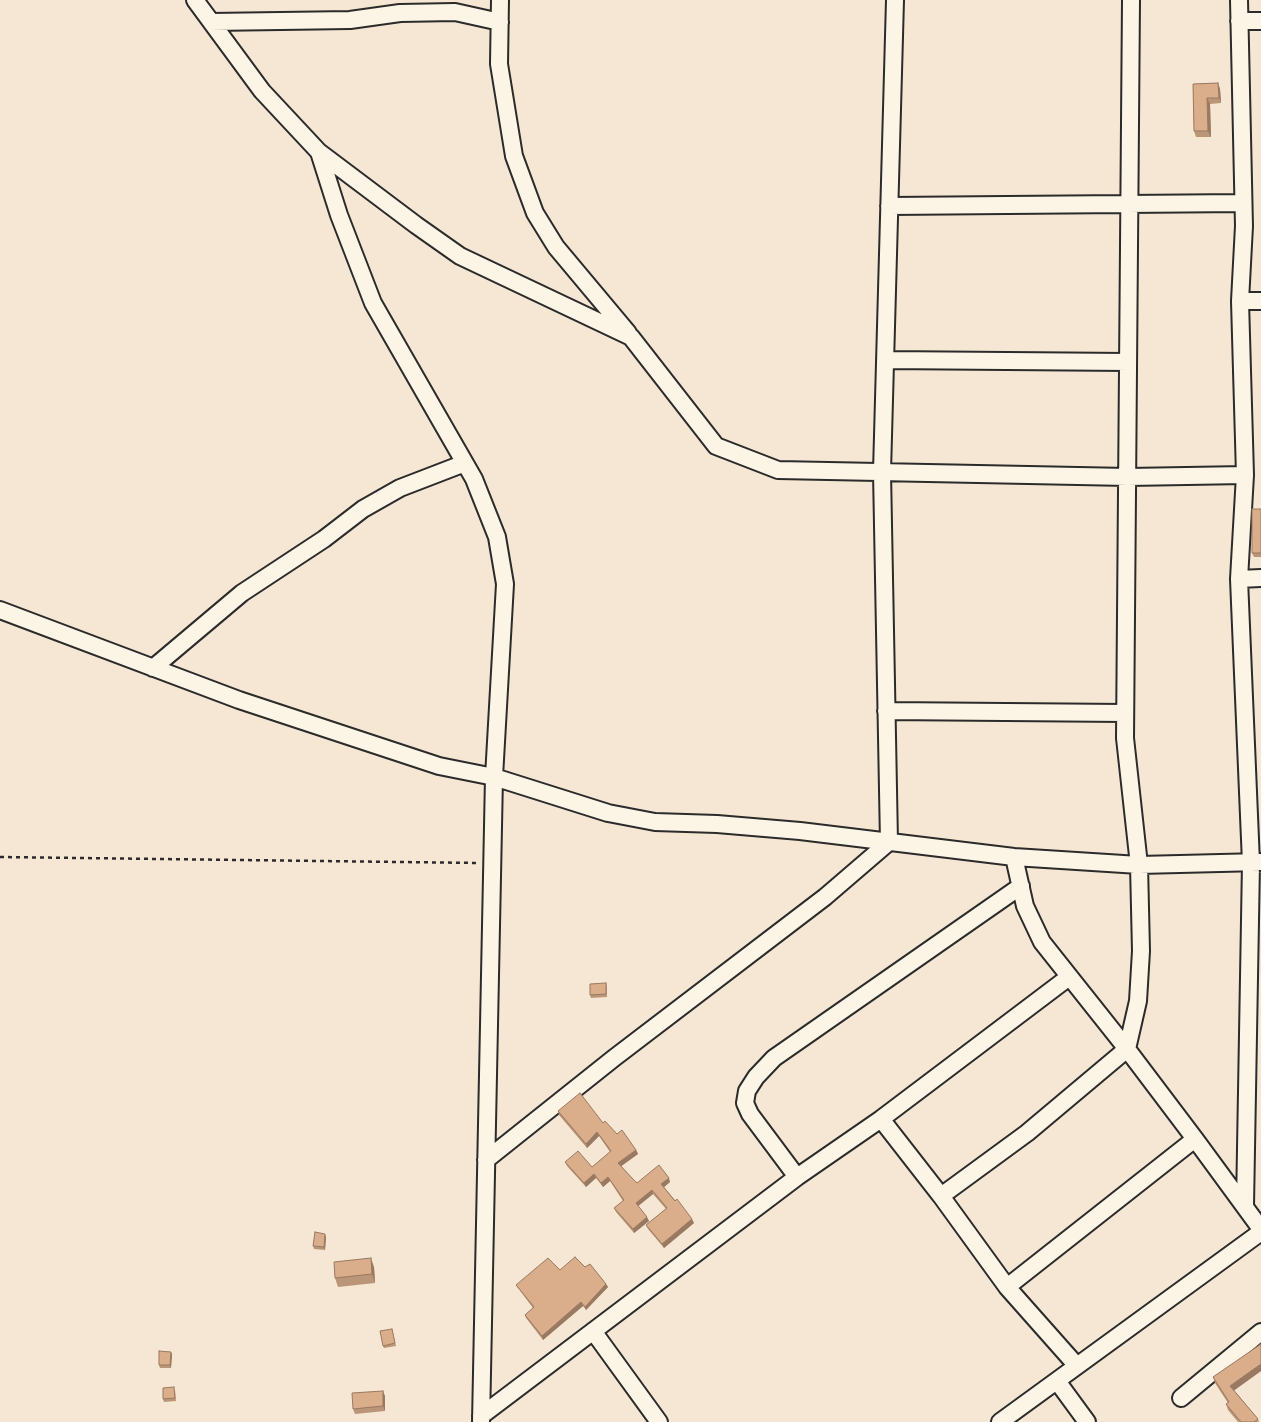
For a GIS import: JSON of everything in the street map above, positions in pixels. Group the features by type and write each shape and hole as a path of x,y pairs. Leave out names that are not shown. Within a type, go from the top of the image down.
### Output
{"street":[{"path":"195,0 262,91 319,152 460,256 630,337"},
{"path":"500,0 499,64 514,156 535,213 556,247 716,446 778,470 1128,477 1245,475"},
{"path":"889,842 882,472 895,0"},
{"path":"941,1196 1027,1133 1127,1049 1138,1001 1141,952 1139,865 1125,738 1131,0"},
{"path":"1239,0 1243,203 1243,260 1240,301 1245,475 1239,578 1256,863 1245,1206"},
{"path":"212,22 350,20 400,13 455,12 500,22"},
{"path":"1240,21 1261,21"},
{"path":"319,152 342,223 373,303 474,479 497,537 504,584 494,777 481,1419"},
{"path":"889,206 1243,203"},
{"path":"1240,301 1261,301"},
{"path":"885,360 1128,362"},
{"path":"153,668 242,593 324,539 364,509 400,488 465,463"},
{"path":"1239,578 1261,578"},
{"path":"0,610 239,700 438,766 494,777 608,813 655,822 800,831 1014,857 1139,865 1256,863"},
{"path":"886,711 1125,713"},
{"path":"486,1160 652,1029 825,897 889,842"},
{"path":"1000,1422 1261,1230 1196,1139 1042,942 1025,906 1014,857"},
{"path":"797,1177 750,1114 745,1103 747,1090 756,1077 774,1058 1021,886"},
{"path":"481,1419 593,1331 797,1177 881,1119 1069,977"},
{"path":"881,1119 941,1196 1007,1287 1077,1366"},
{"path":"1007,1287 1196,1139"},
{"path":"593,1331 659,1422"},
{"path":"1180,1398 1261,1332"},
{"path":"1057,1381 1087,1422"}],"path":[{"path":"0,857 492,863"}],"building":[{"path":"1218,83 1219,98 1207,98 1208,131 1194,131 1193,84"},
{"path":"1252,509 1261,509 1261,553 1252,553"},
{"path":"606,983 606,994 590,995 590,984"},
{"path":"580,1093 603,1123 605,1121 617,1134 622,1130 636,1150 618,1163 637,1183 659,1165 669,1178 661,1184 675,1201 677,1199 692,1219 662,1244 646,1225 667,1208 652,1190 636,1203 647,1217 633,1229 614,1208 624,1200 608,1177 601,1183 594,1174 584,1183 565,1162 578,1151 592,1167 611,1151 597,1132 586,1144 558,1111"},
{"path":"315,1232 325,1234 324,1247 313,1246"},
{"path":"575,1257 585,1267 590,1264 606,1284 585,1307 581,1302 542,1336 525,1315 534,1307 516,1285 548,1258 560,1270"},
{"path":"371,1258 372,1274 335,1278 334,1262"},
{"path":"392,1329 395,1343 383,1346 380,1331"},
{"path":"1261,1344 1261,1364 1230,1386 1258,1419 1254,1422 1241,1422 1226,1404 1229,1402 1213,1377"},
{"path":"159,1351 171,1352 170,1365 159,1365"},
{"path":"174,1387 175,1398 163,1399 163,1388"},
{"path":"383,1391 383,1406 353,1409 352,1393"}]}
